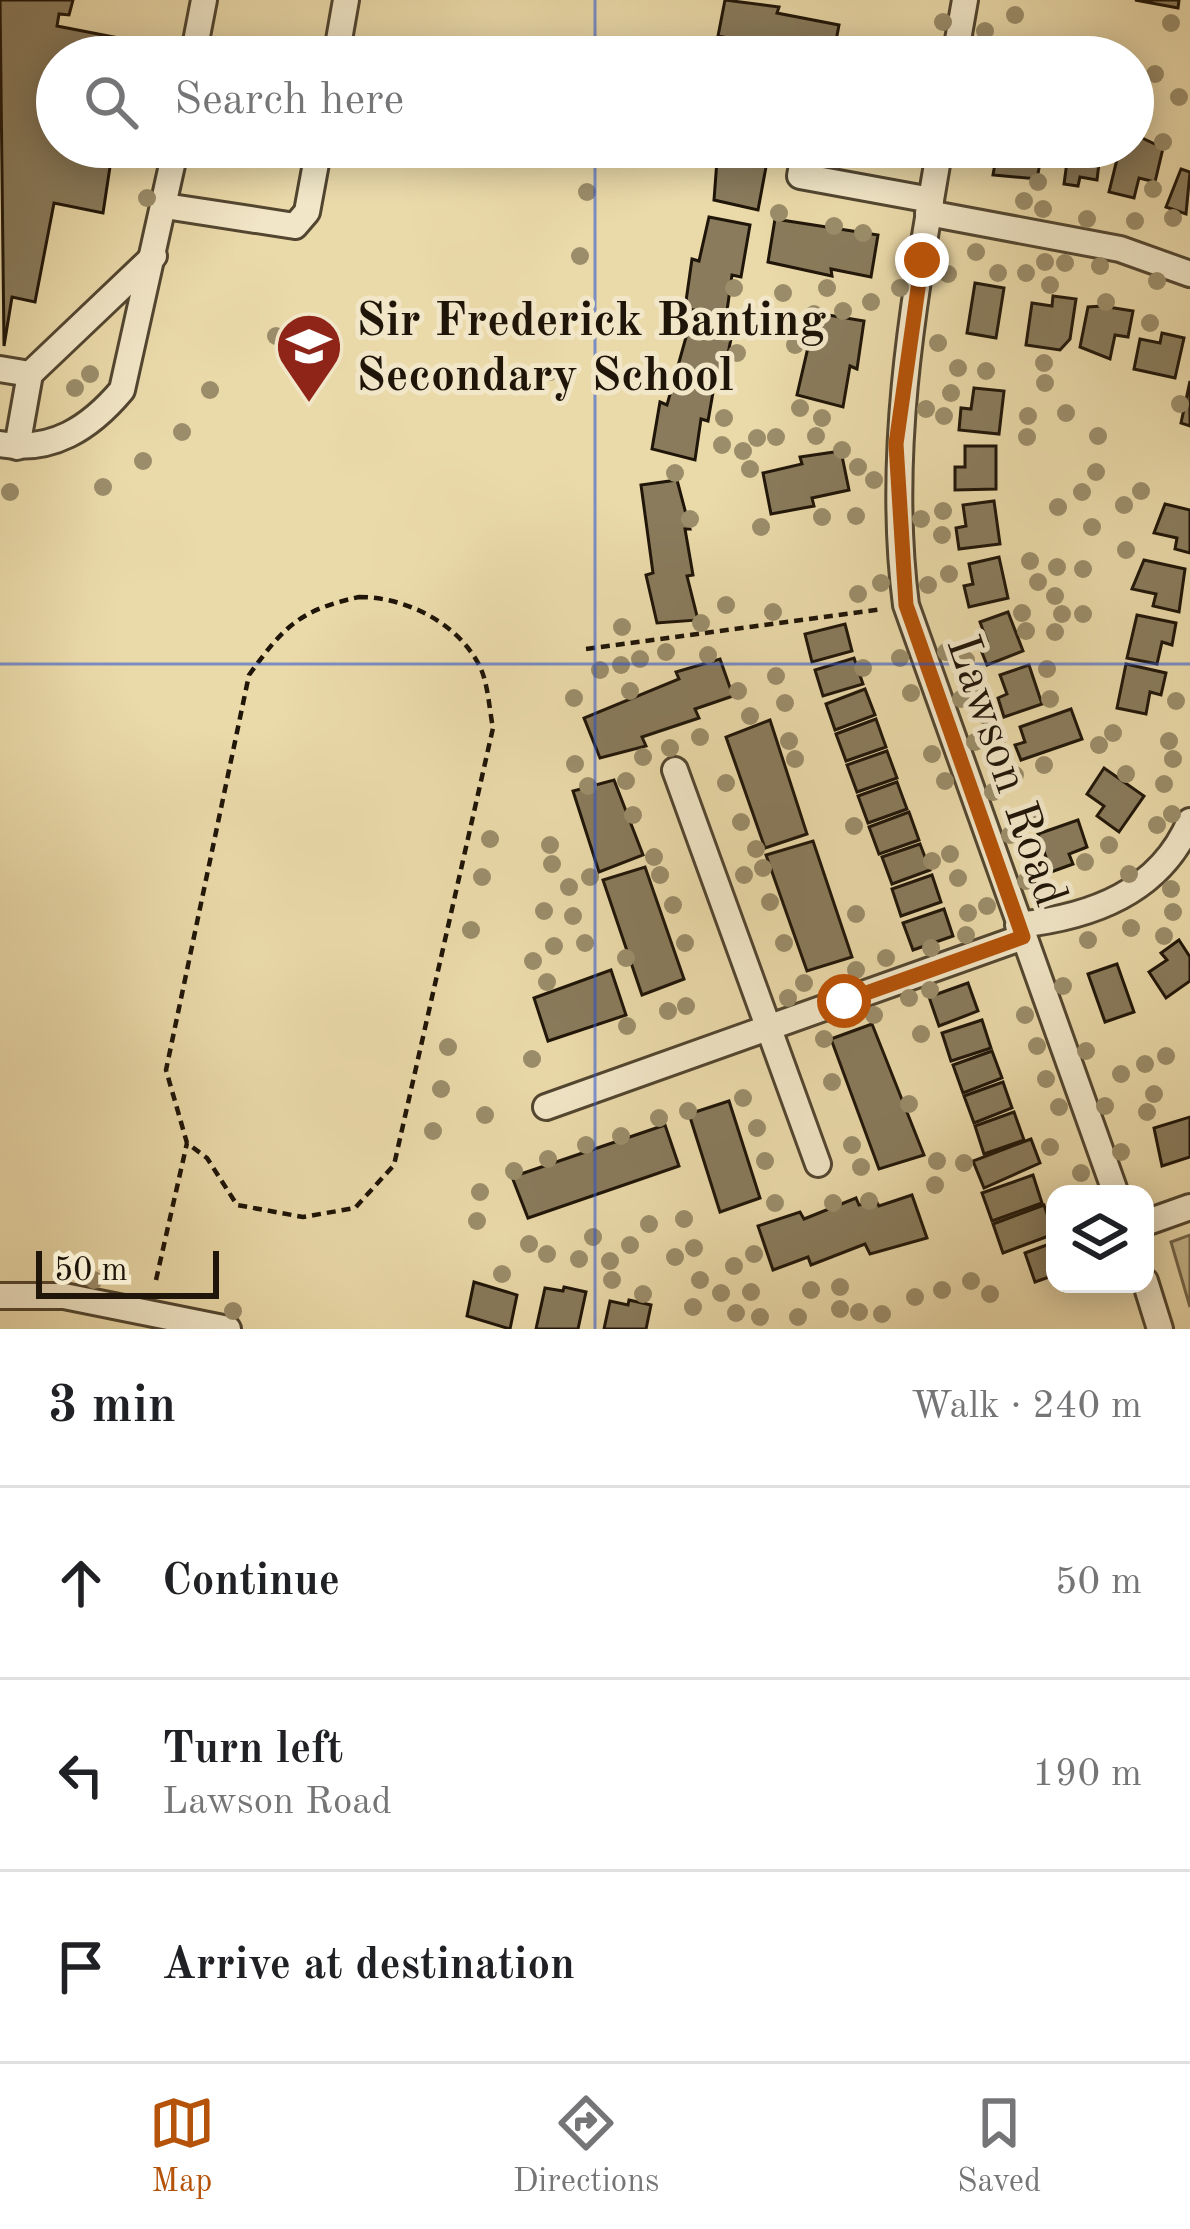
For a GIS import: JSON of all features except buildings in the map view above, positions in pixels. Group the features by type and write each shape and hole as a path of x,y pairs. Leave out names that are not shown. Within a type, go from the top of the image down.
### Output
{"street":[{"path":"197,36 204,0"},
{"path":"340,36 346,0"},
{"path":"958,36 964,0"},
{"path":"156,254 30,374 9,445 62,440 98,418 122,390 156,254 172,168"},
{"path":"165,206 296,226 308,212 316,168"},
{"path":"801,168 800,176 1120,249 1190,274"},
{"name":"Lawson Road","path":"936,168 896,444 906,605 1113,1185"},
{"path":"0,369 30,374"},
{"path":"675,770 818,1164"},
{"path":"546,1107 1142,888 1178,850 1190,820"},
{"path":"1154,1220 1190,1207"},
{"path":"1149,1293 1160,1329"},
{"path":"0,1296 64,1296 228,1329"}],"path":[{"path":"156,1280 187,1143 166,1070 249,675 277,635 312,607 388,597 440,621 479,664 493,728 394,1165 355,1208 303,1217 237,1205 207,1158 187,1143"},
{"path":"586,649 906,605"}],"shaded area":[{"path":"1190,1235 1190,1307 1171,1242"}],"place":[{"name":"Sir Frederick Banting Secondary School","path":"309,405"}],"route":[{"path":"844,1001 1023,937 906,605 898,542 896,444 922,260"}]}
